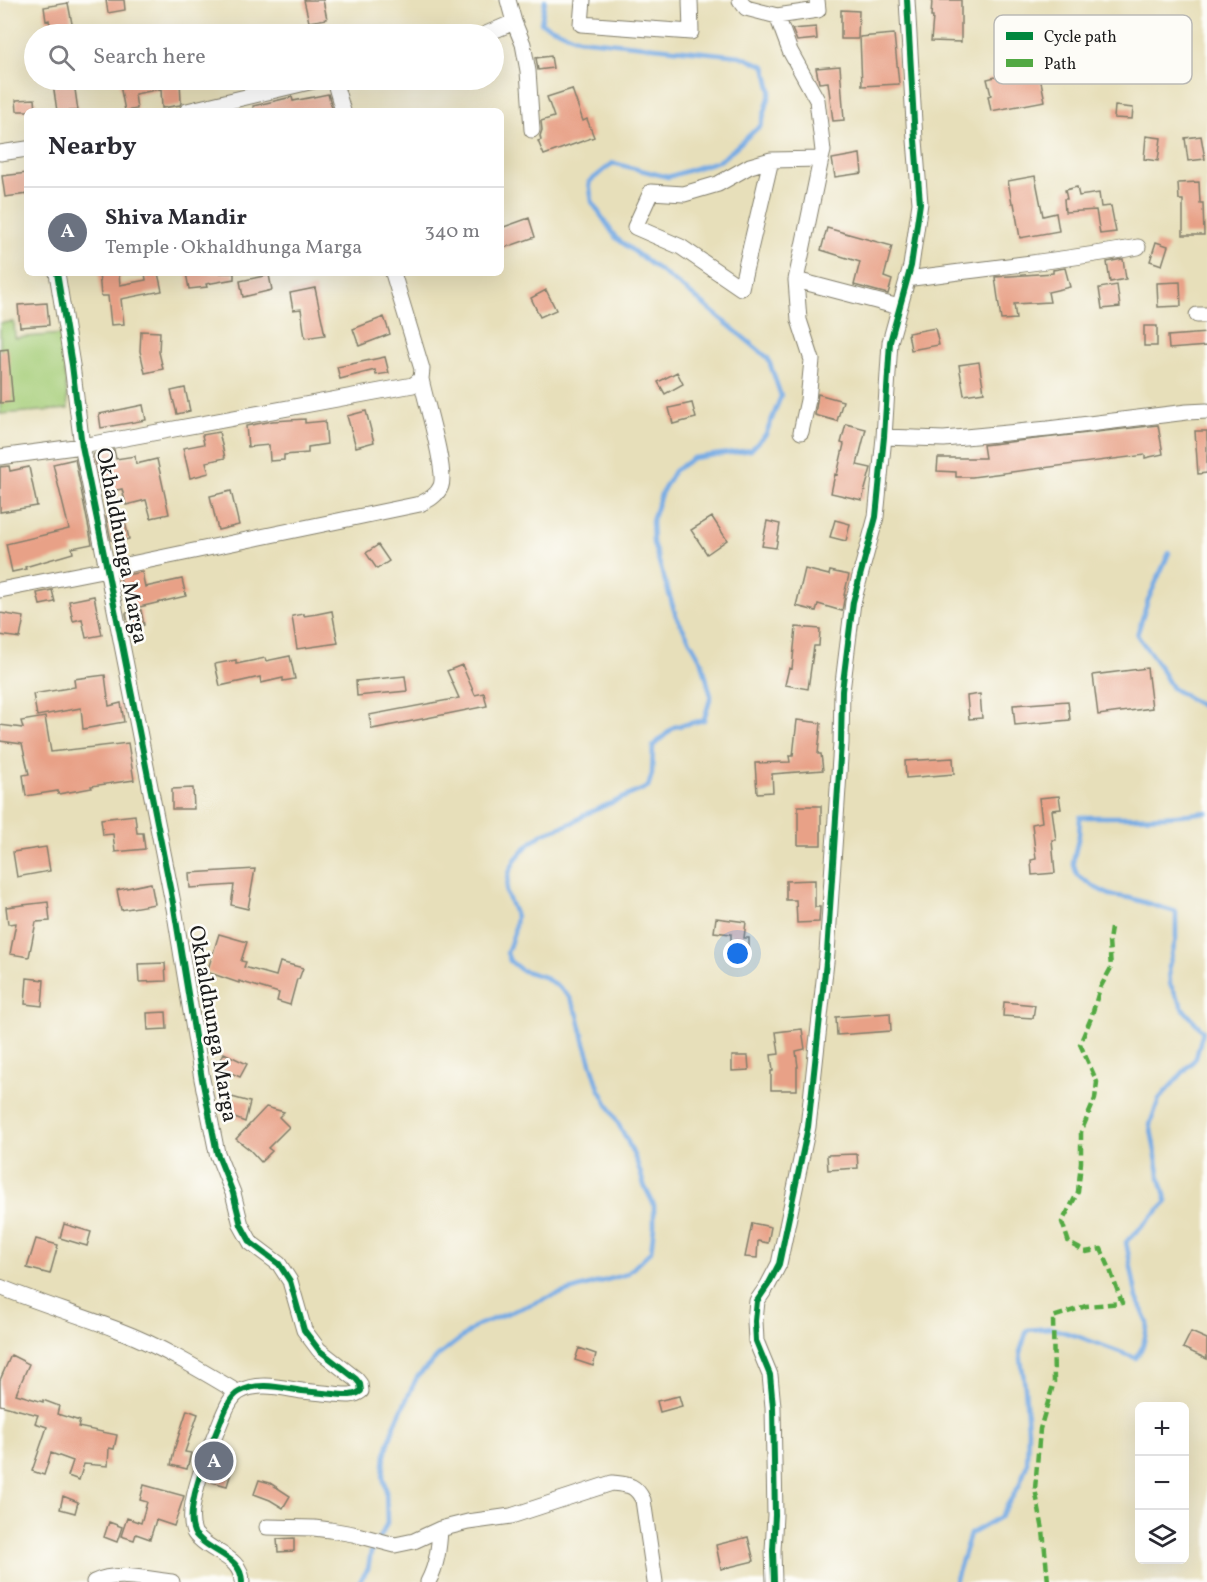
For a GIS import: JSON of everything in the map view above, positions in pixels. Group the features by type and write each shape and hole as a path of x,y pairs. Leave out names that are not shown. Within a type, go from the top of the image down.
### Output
{"street":[{"path":"508,0 523,44 528,71 532,130"},
{"path":"583,0 581,24 691,32 690,0"},
{"path":"740,0 746,8 777,16 818,10 817,0"},
{"path":"774,1582 775,1515 770,1374 756,1341 754,1321 757,1301 779,1264 808,1127 827,953 841,743 842,690 853,602 876,517 890,342 910,266 920,203 907,0"},
{"path":"777,16 790,51 817,100 823,151 795,280 799,320 812,360 808,400 801,432"},
{"path":"504,26 514,22"},
{"path":"200,108 276,90"},
{"path":"337,90 342,108"},
{"path":"0,153 24,150"},
{"path":"771,160 741,288 681,247 635,227 651,192 684,194 718,184 750,166 771,160 821,159"},
{"path":"907,279 1094,255 1138,247"},
{"name":"Okhaldhunga Marga","path":"57,276 82,446 174,908 202,1079 218,1153 233,1193 241,1225 250,1243 279,1263 290,1281 304,1330 319,1350 356,1379 361,1388 361,1391 353,1395 271,1386 252,1387 237,1392"},
{"path":"0,590 398,510 420,504 435,496 441,486 442,469 421,379 422,369 394,276"},
{"path":"795,280 899,307"},
{"path":"0,457 82,446 413,385 421,379"},
{"path":"884,437 944,439 1207,411"},
{"path":"0,1287 120,1330 192,1364 237,1392 227,1405 196,1488 191,1515 194,1533 208,1547 238,1566 242,1574 242,1582"},
{"path":"267,1527 344,1532 395,1545 414,1541 440,1529 468,1522 511,1516 612,1483 627,1485 638,1490 643,1500 655,1582"},
{"path":"428,1582 433,1574 439,1551 440,1529"},
{"path":"94,1582 104,1577 118,1576 172,1582"}],"green space":[{"path":"14,322 15,338 62,334 68,409 0,414 0,323"}],"building":[{"path":"106,0 124,0 125,10 108,13"},
{"path":"304,0 323,0 327,19 309,22"},
{"path":"932,0 961,0 961,42 931,41"},
{"path":"68,3 72,24 50,24 49,20 46,21 44,7"},
{"path":"841,10 859,11 858,39 841,39"},
{"path":"816,27 817,39 797,41 792,29"},
{"path":"894,34 899,84 862,86 860,37"},
{"path":"551,56 553,68 538,70 536,58"},
{"path":"840,66 844,120 833,121 828,82 819,83 816,68"},
{"path":"994,77 994,84 1042,84 1045,101 991,111 988,96 991,95 987,79"},
{"path":"572,89 583,121 587,119 594,137 544,155 538,141 541,140 541,121 554,117 547,97"},
{"path":"54,90 75,90 78,108 57,108"},
{"path":"121,90 156,90 135,94 137,108 124,108"},
{"path":"161,90 180,90 180,105 162,108"},
{"path":"328,94 332,108 253,108 253,106 292,97 293,101"},
{"path":"35,99 36,108 24,108 24,111 17,111 16,100"},
{"path":"1115,106 1133,108 1132,119 1114,118"},
{"path":"1146,136 1161,138 1158,161 1144,159"},
{"path":"1201,136 1205,159 1188,161 1185,138"},
{"path":"860,154 862,173 835,177 832,159"},
{"path":"24,173 24,194 5,197 2,176"},
{"path":"1035,176 1043,216 1056,213 1059,231 1020,238 1008,181"},
{"path":"1199,182 1200,203 1203,203 1204,235 1183,235 1183,200 1179,200 1178,183"},
{"path":"1077,187 1079,196 1099,193 1101,207 1111,206 1116,232 1100,234 1096,210 1065,212 1064,199 1067,199 1065,190"},
{"path":"529,218 535,237 504,248 504,227"},
{"path":"827,228 892,246 884,277 892,280 888,294 854,285 860,262 821,250"},
{"path":"1156,242 1168,246 1162,265 1150,261"},
{"path":"1123,259 1126,279 1110,282 1107,262"},
{"path":"1065,268 1070,287 1048,292 1050,302 1014,304 1016,319 1001,320 995,277 1053,273 1053,270"},
{"path":"99,276 119,276 120,285 146,280 145,276 159,276 162,291 121,299 124,324 111,325 108,296 101,296"},
{"path":"187,276 234,276 234,279 206,284 207,287 189,289"},
{"path":"269,276 272,290 243,297 240,281"},
{"path":"1180,282 1181,306 1158,307 1157,283"},
{"path":"1117,285 1120,307 1102,309 1099,288"},
{"path":"315,288 325,335 305,338 301,309 293,310 290,293"},
{"path":"546,290 556,310 540,317 531,298"},
{"path":"47,303 49,325 20,327 18,305"},
{"path":"384,317 390,334 359,346 353,329"},
{"path":"1144,326 1157,326 1157,346 1144,346"},
{"path":"935,328 939,345 911,350 908,333"},
{"path":"141,331 160,332 159,352 163,369 145,373 140,351"},
{"path":"1207,333 1207,346 1169,349 1168,336"},
{"path":"8,349 13,402 0,403 0,350"},
{"path":"385,357 389,373 376,375 375,370 340,379 337,367"},
{"path":"979,362 984,392 964,395 959,365"},
{"path":"677,372 683,384 665,394 658,382"},
{"path":"185,388 190,411 177,414 171,391"},
{"path":"818,394 843,401 837,421 815,415"},
{"path":"692,403 696,418 673,424 669,408"},
{"path":"143,405 146,420 101,428 99,414"},
{"path":"366,411 374,442 356,447 347,416"},
{"path":"305,419 305,423 325,421 327,444 308,447 308,453 284,455 284,460 270,461 269,445 248,447 246,426"},
{"path":"846,424 866,429 857,465 871,468 862,500 831,493 844,444 841,443"},
{"path":"1158,425 1163,454 1145,458 1145,455 972,477 956,477 956,472 937,471 938,458 985,458 983,445"},
{"path":"1195,431 1207,431 1207,473 1198,474"},
{"path":"219,432 225,458 206,462 209,473 190,478 183,448 204,444 202,435"},
{"path":"114,450 116,459 135,456 136,464 157,459 169,514 151,518 146,500 126,505 122,489 112,491 110,478 99,481 94,454"},
{"path":"75,459 92,544 72,548 73,553 12,572 6,544 69,529 53,464"},
{"path":"9,466 10,471 29,467 37,506 0,512 0,467"},
{"path":"231,491 239,525 218,530 210,496"},
{"path":"123,513 129,539 114,543 111,540 106,517"},
{"path":"712,517 727,540 707,554 691,530"},
{"path":"835,520 850,524 846,541 830,537"},
{"path":"767,521 780,524 776,548 762,546"},
{"path":"378,545 389,561 377,569 366,553"},
{"path":"805,569 829,575 830,571 849,575 842,611 818,604 816,611 796,606"},
{"path":"142,572 145,587 182,579 186,596 131,609 126,589 122,590 120,576"},
{"path":"52,590 55,602 40,605 37,593"},
{"path":"94,596 102,635 86,638 82,619 73,621 69,601"},
{"path":"141,610 144,625 129,629 126,613"},
{"path":"332,611 338,643 297,649 292,616"},
{"path":"0,613 24,617 20,638 0,635"},
{"path":"796,627 820,629 819,646 814,646 808,689 785,685 789,668 792,669"},
{"path":"290,656 295,679 283,681 283,678 261,683 260,677 220,686 215,664 236,660 236,664 265,658 266,661"},
{"path":"462,665 475,695 484,693 487,706 372,729 369,715 459,698 447,671"},
{"path":"1147,668 1152,708 1098,715 1093,675"},
{"path":"105,675 109,706 121,703 124,722 83,729 81,708 37,716 33,694 75,687 74,679"},
{"path":"405,676 407,691 357,696 356,681"},
{"path":"980,694 982,718 969,719 967,696"},
{"path":"1068,701 1070,720 1015,725 1013,705"},
{"path":"45,717 51,752 128,743 134,780 91,786 92,788 58,794 58,791 26,796 23,775 29,774 22,744 0,741 0,725 23,728 21,721"},
{"path":"797,720 821,723 818,754 821,754 823,770 772,774 773,792 757,793 755,763 790,762 789,756 793,756"},
{"path":"953,758 954,774 906,778 905,761"},
{"path":"193,788 194,809 172,809 172,789"},
{"path":"1059,796 1061,809 1052,810 1056,840 1052,840 1055,873 1032,875 1031,860 1036,859 1032,824 1042,822 1039,798"},
{"path":"798,806 821,806 821,845 798,845"},
{"path":"135,815 137,833 143,833 145,849 115,852 113,834 103,835 101,819"},
{"path":"46,847 50,871 17,877 13,852"},
{"path":"255,869 248,909 231,905 234,885 190,888 189,873"},
{"path":"815,880 815,907 820,907 819,922 797,923 796,900 786,900 786,881"},
{"path":"151,883 155,904 121,910 117,890"},
{"path":"48,902 50,921 36,922 29,957 10,954 16,923 8,924 6,907"},
{"path":"716,918 746,922 744,938 749,938 749,950 731,950 731,934 714,932"},
{"path":"219,934 247,942 241,961 246,962 244,967 276,976 280,962 303,968 297,979 290,1005 277,1001 279,993 207,972"},
{"path":"165,963 166,981 139,982 138,964"},
{"path":"27,978 44,980 42,1006 25,1004"},
{"path":"1004,1002 1035,1005 1033,1018 1003,1016"},
{"path":"166,1012 167,1029 148,1030 147,1013"},
{"path":"890,1013 891,1031 837,1035 836,1017"},
{"path":"802,1029 805,1049 796,1051 797,1090 771,1090 771,1071 773,1071 771,1055 779,1054 776,1032"},
{"path":"224,1053 247,1064 240,1077 217,1067"},
{"path":"732,1056 748,1056 749,1070 732,1071"},
{"path":"228,1096 250,1102 245,1122 222,1113"},
{"path":"266,1107 284,1112 279,1117 289,1127 268,1148 272,1151 261,1162 236,1139"},
{"path":"857,1154 858,1168 828,1170 827,1155"},
{"path":"752,1223 771,1227 768,1243 758,1241 757,1258 745,1257"},
{"path":"64,1224 91,1232 87,1246 60,1238"},
{"path":"36,1239 58,1245 50,1274 27,1268"},
{"path":"1191,1332 1207,1339 1207,1359 1183,1348"},
{"path":"579,1348 596,1354 593,1366 575,1360"},
{"path":"11,1355 29,1364 16,1394 59,1406 57,1414 80,1421 78,1427 117,1435 114,1449 109,1448 108,1466 84,1464 79,1480 68,1476 73,1461 51,1453 44,1475 32,1471 47,1427 35,1423 38,1415 0,1405 0,1380"},
{"path":"679,1396 682,1406 660,1412 657,1401"},
{"path":"187,1410 198,1414 185,1452 191,1453 187,1469 171,1465"},
{"path":"216,1468 231,1473 227,1486 212,1482"},
{"path":"259,1480 270,1483 290,1496 283,1508 254,1494"},
{"path":"144,1485 184,1496 174,1526 156,1520 150,1539 136,1534 134,1540 121,1536 127,1518 141,1523 147,1502 140,1500"},
{"path":"63,1496 78,1502 75,1513 60,1509"},
{"path":"109,1522 122,1527 117,1542 104,1537"},
{"path":"748,1537 754,1561 721,1569 716,1545"},
{"path":"294,1538 294,1551 278,1552 277,1539"}],"waterway":[{"path":"359,1582 368,1569 371,1552 387,1523 386,1489 383,1477 385,1455 394,1426 417,1377 438,1356 478,1325 555,1295 627,1274 651,1251 654,1205 627,1140 599,1088 578,1015 570,998 544,977 521,970 510,961 507,953 514,933 516,916 506,892 509,873 515,860 526,847 542,834 572,823 586,814 648,787 652,774 653,746 674,727 704,720 711,696 702,662 676,616 653,543 652,521 661,494 674,471 693,458 751,450 766,434 781,396 768,358 691,294 616,238 592,202 589,182 613,163 668,177 721,160 761,125 771,91 765,66 740,56 578,39 541,23 545,0"},
{"path":"1169,553 1148,600 1137,635 1172,688 1207,709"},
{"path":"955,1582 970,1534 1000,1517 1019,1486 1027,1464 1028,1430 1020,1352 1027,1330 1050,1328 1136,1358 1143,1346 1148,1323 1137,1298 1126,1242 1167,1202 1150,1124 1159,1099 1196,1058 1203,1031 1185,1011 1170,984 1169,966 1176,939 1176,912 1130,898 1110,895 1077,875 1073,862 1080,817 1159,816 1207,812"}],"marked path":[{"path":"1048,1582 1043,1530 1035,1489 1040,1429 1054,1382 1053,1317 1086,1306 1122,1303 1101,1249 1086,1252 1069,1243 1062,1222 1078,1192 1081,1132 1095,1099 1097,1082 1080,1044 1100,988 1111,968 1109,941 1111,928"}],"cycle path":[{"path":"774,1582 773,1407 770,1375 756,1341 755,1321 757,1301 779,1264 808,1127 827,953 841,743 842,691 853,602 876,517 890,342 911,266 920,203 907,0"},
{"path":"57,276 82,446 174,908 202,1079 217,1153 233,1193 241,1225 251,1243 279,1264 290,1281 304,1330 319,1350 356,1379 361,1391 345,1395 262,1386 239,1392 231,1400 200,1475 192,1507 192,1521 195,1535 233,1562 238,1567 242,1582"}],"place":[{"name":"Shiva Mandir","path":"214,1461"}]}
